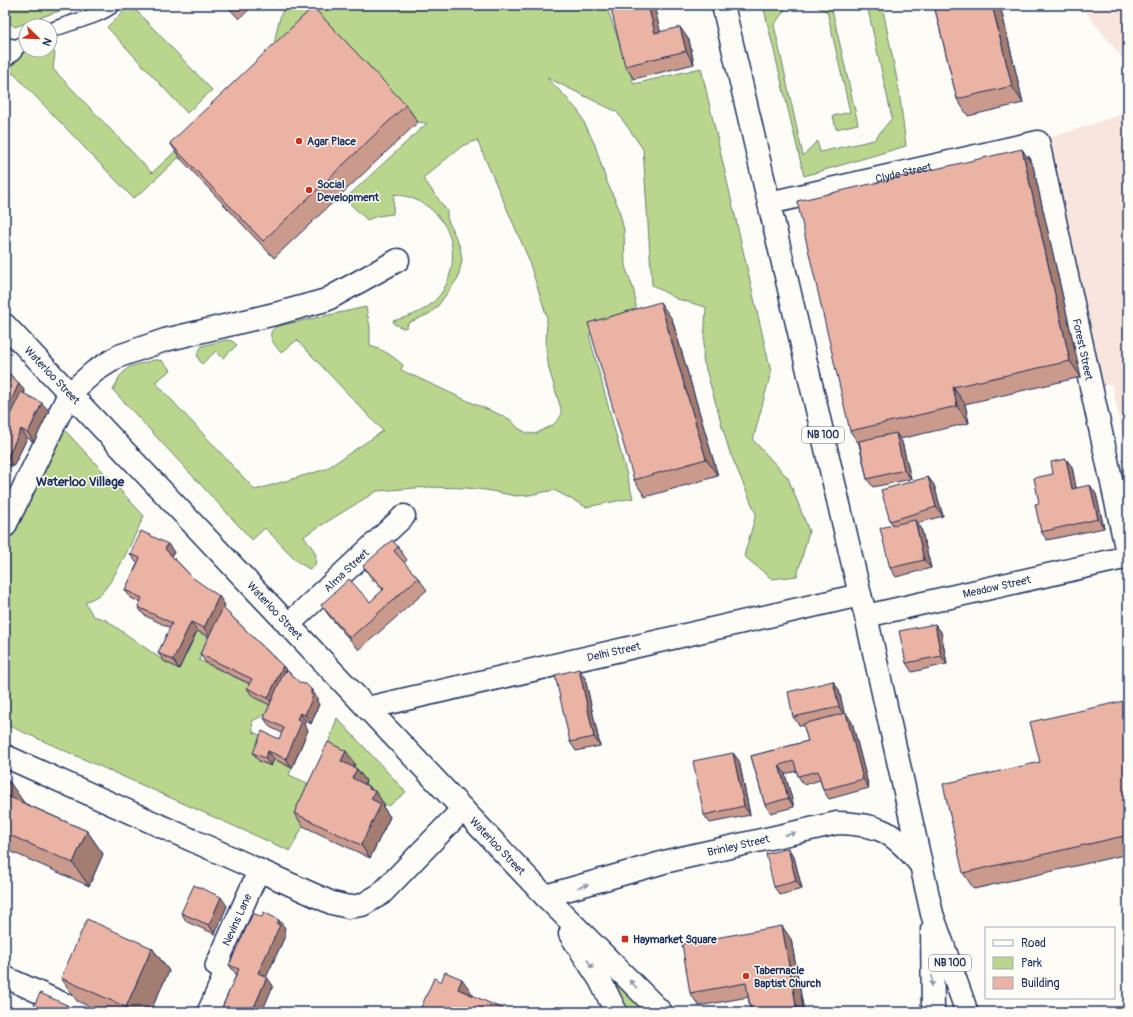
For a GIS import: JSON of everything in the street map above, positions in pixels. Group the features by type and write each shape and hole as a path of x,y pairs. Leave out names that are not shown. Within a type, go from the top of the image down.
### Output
{"street":[{"name":"NB 100","path":"723,5 863,605 932,914 966,1012"},
{"name":"Clyde Street","path":"769,203 1038,142"},
{"name":"Forest Street","path":"1038,142 1128,557"},
{"path":"5,526 69,394 95,371 118,356 165,340 279,313 326,300 398,260"},
{"name":"Waterloo Street","path":"5,325 546,896"},
{"name":"Alma Street","path":"288,625 404,516"},
{"name":"Meadow Street","path":"863,605 1128,557"},
{"name":"Delhi Street","path":"367,708 863,605"},
{"path":"5,756 259,870 342,906 349,907 362,905 381,894 463,809"},
{"name":"Brinley Street","path":"546,896 668,861 837,823 860,824 877,828 892,836 909,850 921,865"},
{"name":"Nevins Lane","path":"208,1012 226,971 216,966 259,870"},
{"path":"546,896 600,980 616,1012"},
{"path":"546,896 661,1012"},
{"name":"NB 100","path":"932,914 933,1012"},
{"path":"5,977 82,1012"}],"lane":[{"path":"58,28 104,12 113,5"}],"shaded area":[{"path":"1080,5 1128,5 1128,65"},
{"path":"1128,112 1128,458 1112,385 1090,384 1038,142"}],"green space":[{"path":"5,5 80,5 39,18 18,18 18,26 15,27 5,19"},
{"path":"131,5 212,90 187,113 107,27"},
{"path":"285,5 606,5 634,84 701,68 771,372 753,440 788,478 809,531 797,576 772,579 744,556 756,514 729,450 703,359 706,307 677,299 652,285 643,149 617,112 546,77 579,112 595,145 606,180 618,206 624,230 625,266 634,291 637,316 589,335 633,498 586,507 554,490 516,496 466,488 428,487 377,491 304,536 314,550 316,558 314,567 309,569 298,562 265,528 252,540 113,390 120,376 129,367 154,360 162,361 171,370 155,382 255,490 326,469 383,431 297,340 281,353 272,339 271,332 278,326 366,307 370,327 370,346 384,352 403,365 401,370 511,420 518,428 527,433 535,434 553,425 561,416 561,409 549,369 546,348 547,317 527,255 477,140 462,146 423,178 447,211 447,218 460,247 462,260 458,278 437,307 429,314 408,323 407,327 403,328 394,324 393,321 412,315 426,308 439,296 446,284 451,272 452,259 452,245 448,233 442,221 433,211 424,204 405,196 394,194 393,214 377,216 367,220 345,199 427,123 417,122 181,159 178,158 141,193 133,198 13,73 5,80 5,69 18,57 54,58 53,69 152,173 273,60 276,32"},
{"path":"786,5 786,8 774,25 803,156 817,141 820,152 874,140 892,118 867,5 882,5 899,90 906,146 804,176 764,9"},
{"path":"811,5 831,5 858,124 836,129 833,116 850,112 827,11"},
{"path":"226,340 232,341 237,345 223,358 216,351 202,364 197,354 202,346"},
{"path":"60,425 144,516 118,570 105,589 99,595 85,602 93,616 106,620 164,661 179,668 197,631 210,637 199,660 258,688 274,706 270,712 252,721 253,732 268,739 259,761 271,766 274,759 292,768 289,775 314,786 337,718 406,792 389,806 378,801 303,826 290,851 5,724 5,545"},
{"path":"566,924 645,1012 618,1012"}],"building":[{"path":"610,5 648,5 655,33 680,27 686,51 625,66"},
{"path":"934,5 992,5 1012,86 957,99"},
{"name":"Agar Place","path":"313,7 406,105 263,241 170,143"},
{"path":"1022,149 1070,361 953,387 957,406 850,431 797,201"},
{"path":"660,302 706,459 634,480 588,323"},
{"path":"5,370 19,383 5,415"},
{"path":"21,392 42,403 28,433 21,429 7,458 5,457 5,425"},
{"path":"896,433 904,470 867,479 859,441"},
{"path":"1066,459 1072,489 1090,485 1098,519 1041,532 1035,504 1039,503 1034,478 1053,474 1051,462"},
{"path":"928,477 936,507 890,521 881,490"},
{"path":"915,520 924,560 890,568 880,528"},
{"path":"141,531 168,544 165,549 193,578 219,596 204,628 191,622 173,660 158,653 172,623 138,607 142,598 125,590 140,558 130,554"},
{"path":"392,540 398,547 394,551 418,578 350,638 321,605 349,579 370,602 384,589 363,566"},
{"path":"223,608 283,666 268,698 247,688 252,679 200,654"},
{"path":"935,624 941,656 906,663 899,631"},
{"path":"579,669 594,737 570,742 555,675"},
{"path":"288,671 300,683 306,684 311,689 311,694 313,696 305,715 300,713 297,719 302,721 286,759 268,751 265,758 253,753 262,731 279,739 284,728 264,718 284,672"},
{"path":"833,681 839,707 793,717 788,692"},
{"path":"1128,700 1128,835 963,873 943,784 1040,762 1030,722"},
{"path":"846,713 863,779 823,790 818,771 798,776 794,761 779,765 788,798 765,805 751,756 808,741 803,724"},
{"path":"328,742 346,751 341,761 357,769 352,778 370,787 369,789 375,791 371,799 381,804 361,845 294,813"},
{"path":"733,753 744,806 704,815 693,761"},
{"path":"5,780 9,781 5,790"},
{"path":"5,795 87,831 73,863 5,833"},
{"path":"788,848 796,881 774,887 766,854"},
{"path":"194,885 221,897 209,925 181,913"},
{"path":"264,912 279,920 277,924 280,925 258,973 267,977 252,1012 220,1012 239,969 229,965 253,913 262,917"},
{"path":"87,919 152,948 126,1007 61,978"},
{"name":"Tabernacle Baptist Church","path":"782,926 796,1012 771,1012 770,1010 751,1012 746,983 690,993 682,944"},
{"path":"445,972 462,979 458,989 510,1012 419,1012 434,978 441,982"},
{"path":"40,993 67,1005 64,1012 31,1012"}],"place":[{"name":"Agar Place","path":"299,141"},
{"name":"Social Development","path":"309,190"},
{"name":"Haymarket Square","path":"625,939"},
{"name":"Tabernacle Baptist Church","path":"746,976"}],"district":[{"name":"Waterloo Village","path":"80,482"}]}
